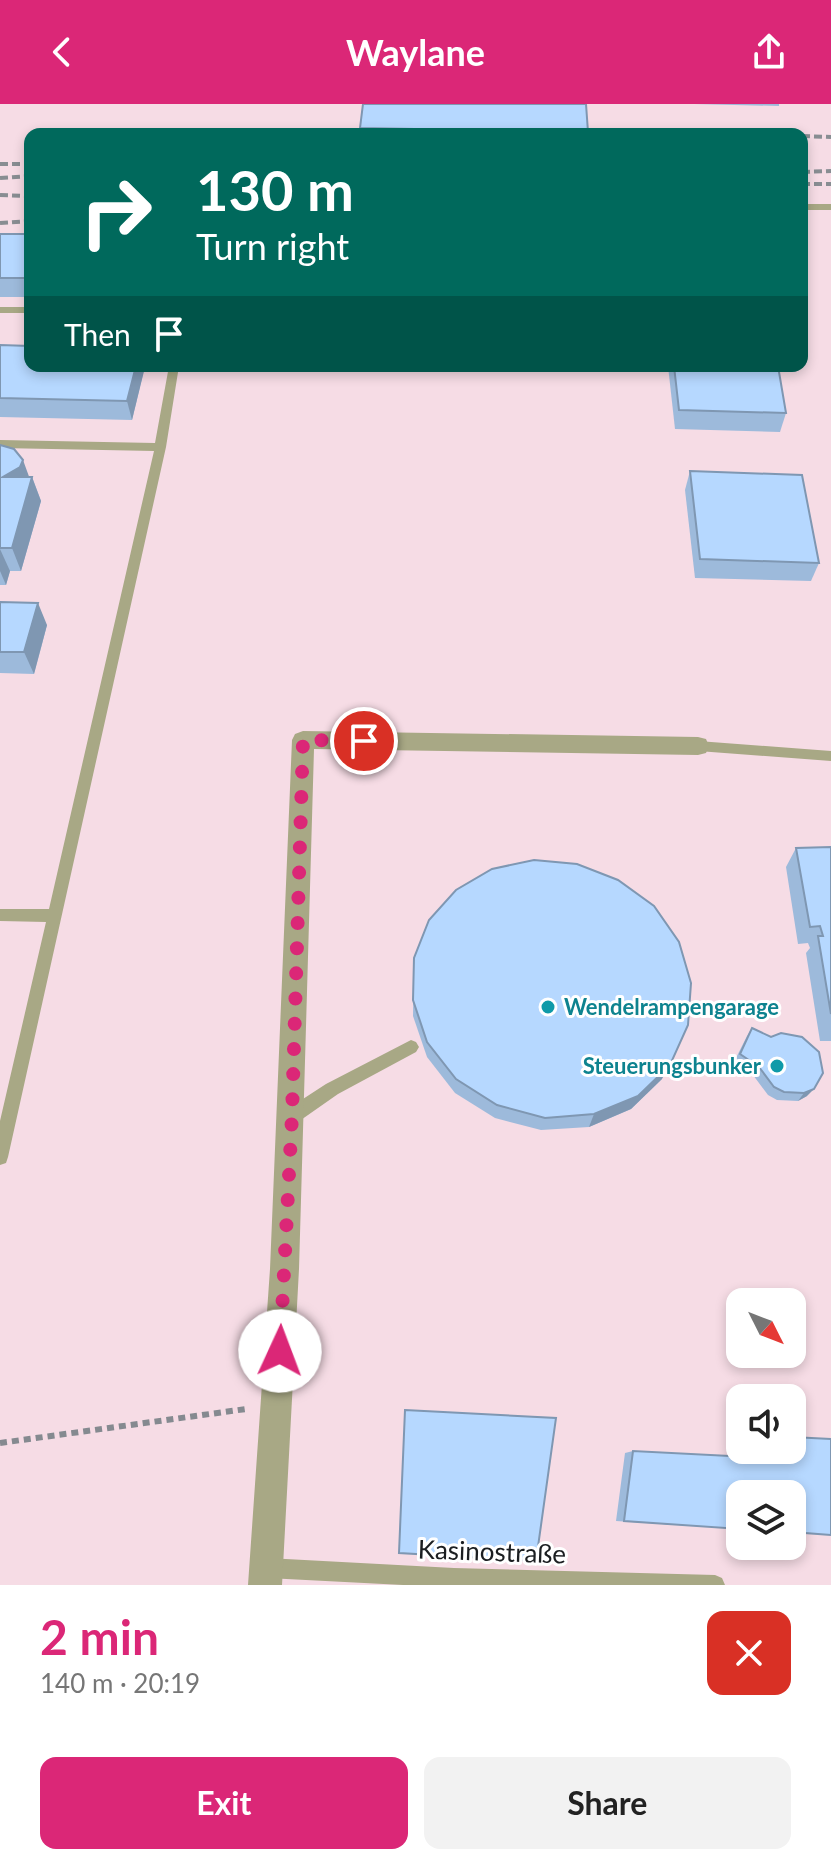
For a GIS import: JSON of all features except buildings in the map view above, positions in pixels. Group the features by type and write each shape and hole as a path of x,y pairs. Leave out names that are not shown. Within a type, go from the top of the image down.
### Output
{"street":[{"path":"266,1576 292,1116 303,740 698,746"}],"lane":[{"path":"808,207 831,207"},
{"path":"0,310 24,310"},
{"path":"0,1157 160,447 173,372"},
{"path":"0,444 160,447"},
{"path":"698,746 831,756"},
{"path":"0,915 54,916"},
{"path":"292,1116 332,1089 411,1047"},
{"name":"Kasinostraße","path":"266,1576 715,1585"}],"path":[{"path":"0,1443 278,1404"}],"shaded area":[{"path":"0,104 831,104 831,1585 0,1585"}],"railway":[{"path":"808,136 831,137"},
{"path":"0,164 24,164"},
{"path":"808,172 831,171"},
{"path":"0,178 24,176"},
{"path":"808,184 831,184"},
{"path":"0,195 24,196"},
{"path":"0,223 24,221"}],"place":[{"name":"Wendelrampengarage","path":"548,1007"},
{"name":"Steuerungsbunker","path":"777,1066"}],"route":[{"path":"280,1351 292,1116 303,740 364,741"}]}
